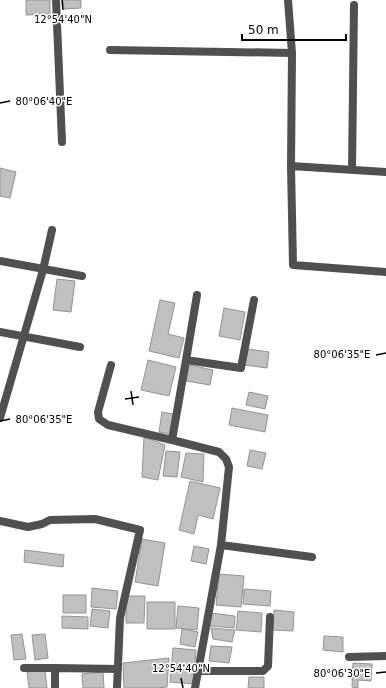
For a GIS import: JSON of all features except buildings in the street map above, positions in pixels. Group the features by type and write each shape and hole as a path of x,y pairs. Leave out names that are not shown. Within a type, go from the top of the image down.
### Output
{"street":[{"path":"56,0 62,142"},
{"path":"288,0 292,53 291,166 293,265 386,272"},
{"path":"352,170 354,5"},
{"path":"110,50 292,53"},
{"path":"291,166 386,172"},
{"path":"0,418 43,270 52,230"},
{"path":"0,261 82,276"},
{"path":"172,440 197,295"},
{"path":"186,360 241,368 254,300"},
{"path":"0,332 80,347"},
{"path":"111,365 98,412 99,418 108,426 219,452 226,459 228,467 220,545 195,688"},
{"path":"0,521 28,527 42,524 50,520 95,519 140,530 120,618 117,688"},
{"path":"220,545 312,557"},
{"path":"199,671 263,671 266,669 268,666 270,617"},
{"path":"349,657 386,656"},
{"path":"24,668 118,669"},
{"path":"55,668 55,688"}]}
